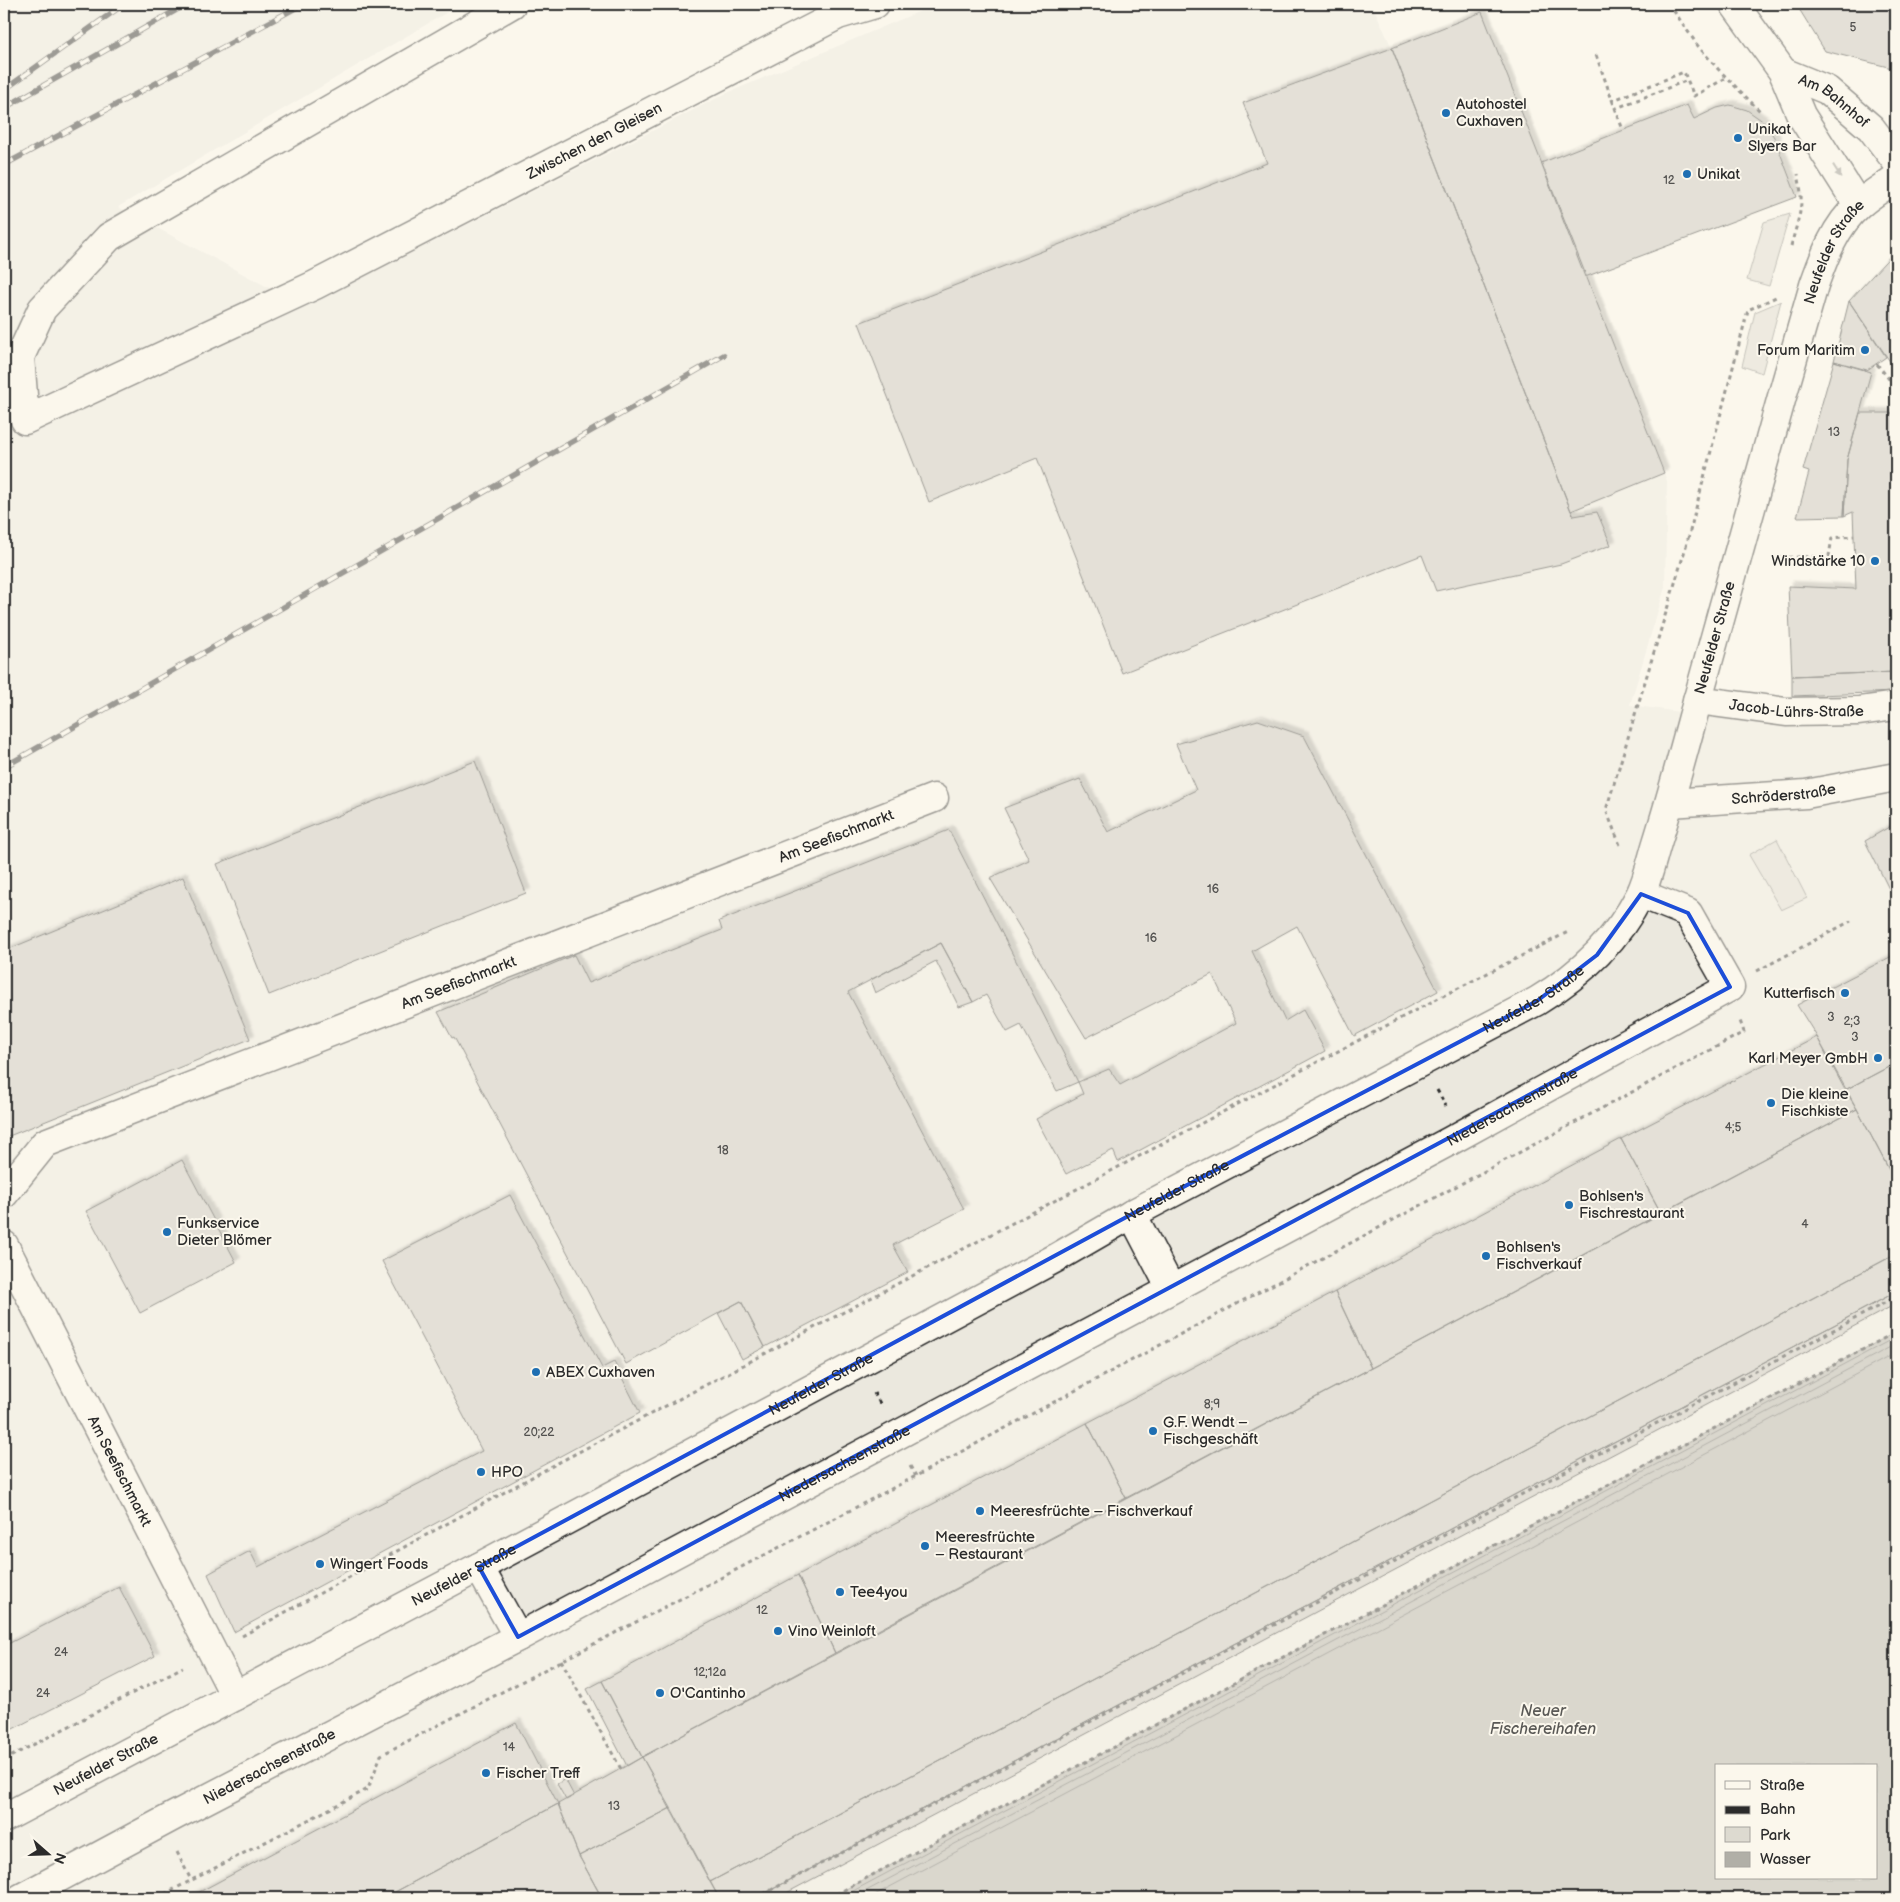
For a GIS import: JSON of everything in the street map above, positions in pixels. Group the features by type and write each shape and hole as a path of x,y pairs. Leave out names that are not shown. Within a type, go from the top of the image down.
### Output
{"street":[{"name":"Zwischen den Gleisen","path":"512,4 108,237 42,310 20,357 25,420 315,285 838,15 876,4"},
{"name":"Am Bahnhof","path":"1734,4 1783,72 1801,115 1858,205"},
{"name":"Am Bahnhof","path":"1783,72 1827,90 1871,128 1896,161"},
{"name":"Neufelder Straße","path":"4,1818 479,1567 1056,1258 1132,1214 1537,1001 1560,987 1597,955 1615,933 1641,894 1670,803 1814,285 1825,256 1840,227 1858,205 1896,178"},
{"name":"Jacob-Lührs-Straße","path":"1698,700 1786,712 1859,711 1896,706"},
{"name":"Schröderstraße","path":"1670,803 1806,794 1896,777"},
{"name":"Am Seefischmarkt","path":"4,1194 45,1143 934,798"},
{"path":"1641,894 1688,913 1730,987"},
{"name":"Niedersachsenstraße","path":"21,1898 168,1819 518,1637 1463,1134 1730,987"},
{"path":"1132,1214 1171,1289"},
{"name":"Am Seefischmarkt","path":"4,1245 235,1696"},
{"path":"479,1567 518,1637"}],"path":[{"path":"1669,4 1698,46 1726,78 1766,117"},
{"path":"1596,55 1622,130"},
{"path":"1612,101 1684,72 1694,96 1726,78"},
{"path":"1896,74 1894,88 1896,88"},
{"path":"1614,109 1688,80"},
{"path":"1790,250 1800,215 1803,196 1794,166"},
{"path":"1618,853 1620,844 1606,810 1685,550 1748,310 1776,297 1778,294"},
{"path":"1877,364 1896,388"},
{"path":"1804,557 1829,556 1832,538 1854,536"},
{"path":"157,1898 368,1789 381,1755 916,1476 1744,1032 1730,987 1851,921"},
{"path":"4,1760 212,1652 554,1465 1435,1000 1572,930"},
{"path":"1420,1062 1463,1134"},
{"path":"756,1898 1896,1297"},
{"path":"829,1898 1896,1332"},
{"path":"857,1364 898,1434"},
{"path":"561,1660 621,1769"}],"highlighted area":[{"path":"1641,894 1688,913 1730,987 518,1637 479,1567 1132,1214 1537,1001 1597,955"}],"shaded area":[{"path":"4,4 461,4 118,207 305,307 725,94 937,4 1372,4 1392,48 1571,511 1664,473 1667,481 1665,587 1630,705 1793,728 1896,724 1896,1332 829,1898 4,1898"}],"green space":[{"path":"1790,214 1769,286 1747,280 1764,222"},
{"path":"1781,301 1762,373 1742,366 1755,312"},
{"path":"1777,839 1807,898 1781,910 1749,855"}],"water":[{"name":"Neuer Fischereihafen","path":"1896,1332 1896,1898 829,1898"}],"building":[{"path":"1796,4 1896,4 1896,69 1825,51"},
{"path":"1482,12 1664,473 1571,511 1392,48"},
{"path":"1392,48 1571,511 1574,516 1597,512 1611,545 1561,564 1436,591 1422,555 1122,673 1037,458 929,502 859,323 1267,163 1243,103"},
{"path":"1687,105 1694,119 1717,108 1730,105 1747,110 1764,122 1774,137 1797,197 1585,277 1541,163"},
{"path":"1896,250 1896,359 1891,363 1849,301"},
{"path":"1849,301 1886,357 1867,370 1834,361"},
{"path":"1834,361 1871,372 1847,460 1844,516 1797,517 1809,472 1803,470"},
{"name":"Windstärke 10","path":"1860,413 1896,413 1896,672 1792,676 1788,586 1856,589 1853,512 1844,516 1847,460"},
{"path":"1896,672 1896,692 1792,696 1792,676"},
{"path":"1258,720 1304,736 1438,991 1354,1036 1297,926 1252,951 1285,1021 1303,1010 1325,1051 1118,1162 1113,1150 1066,1174 1036,1119 1083,1094 1078,1082 1109,1069 1120,1085 1236,1023 1212,974 1086,1038 990,878 1029,860 1004,808 1080,779 1108,832 1196,790 1176,744"},
{"path":"475,761 526,893 269,995 217,864"},
{"path":"1896,823 1896,898 1894,899 1865,841"},
{"path":"949,830 1078,1082 1057,1091 1021,1025 1007,1032 986,995 973,1002 941,943 848,992 964,1209 893,1245 908,1272 765,1347 741,1301 626,1364 454,1037 452,1038 438,1012 574,955 588,983 722,930 719,921"},
{"path":"183,877 250,1039 4,1138 4,951"},
{"path":"941,943 973,1002 959,1007 936,961 875,993 870,980"},
{"path":"1896,954 1896,1063 1845,1090 1817,1037 1797,1005"},
{"path":"1817,1037 1857,1109 1661,1213 1621,1139"},
{"path":"1896,1063 1896,1183 1845,1090"},
{"path":"1857,1109 1896,1183 1896,1254 710,1882 642,1757"},
{"path":"1621,1139 1661,1213 1371,1368 1335,1292"},
{"path":"182,1160 236,1262 140,1313 86,1211"},
{"path":"510,1195 602,1368 614,1362 640,1413 234,1632 208,1574 250,1551 258,1567 482,1451 382,1261"},
{"path":"1896,1254 1896,1292 756,1898 719,1898 710,1882"},
{"path":"1335,1292 1371,1368 1126,1498 1087,1423"},
{"path":"1896,1292 1896,1304 777,1898 756,1898"},
{"path":"741,1301 765,1347 742,1359 718,1313"},
{"path":"1087,1423 1126,1498 835,1653 798,1575"},
{"path":"798,1575 835,1653 642,1757 602,1681"},
{"path":"119,1587 155,1656 5,1733 4,1646"},
{"path":"602,1681 642,1757 627,1766 587,1689"},
{"path":"516,1723 558,1804 384,1898 188,1898"},
{"path":"642,1757 671,1808 579,1856 558,1804"},
{"path":"565,1779 574,1796 566,1800 557,1784"},
{"path":"558,1804 579,1856 602,1898 384,1898"},
{"path":"671,1808 719,1898 602,1898 579,1856"}],"railway":[{"path":"4,90 124,4"},
{"path":"4,108 187,4"},
{"path":"4,165 303,4"},
{"path":"4,767 724,355"}],"place":[{"name":"Autohostel Cuxhaven","path":"1446,113"},
{"name":"Unikat Slyers Bar","path":"1738,138"},
{"name":"Unikat","path":"1687,174"},
{"name":"Forum Maritim","path":"1865,350"},
{"name":"Windstärke 10","path":"1875,561"},
{"name":"Kutterfisch","path":"1845,993"},
{"name":"Karl Meyer GmbH","path":"1878,1058"},
{"name":"Die kleine Fischkiste","path":"1771,1103"},
{"name":"Bohlsen's Fischrestaurant","path":"1569,1205"},
{"name":"Funkservice Dieter Blömer","path":"167,1232"},
{"name":"Bohlsen's Fischverkauf","path":"1486,1256"},
{"name":"ABEX Cuxhaven","path":"536,1372"},
{"name":"G.F. Wendt – Fischgeschäft","path":"1153,1431"},
{"name":"HPO","path":"481,1472"},
{"name":"Meeresfrüchte – Fischverkauf","path":"980,1511"},
{"name":"Meeresfrüchte – Restaurant","path":"925,1546"},
{"name":"Wingert Foods","path":"320,1564"},
{"name":"Tee4you","path":"840,1592"},
{"name":"Vino Weinloft","path":"778,1631"},
{"name":"O'Cantinho","path":"660,1693"},
{"name":"Fischer Treff","path":"486,1773"}]}
